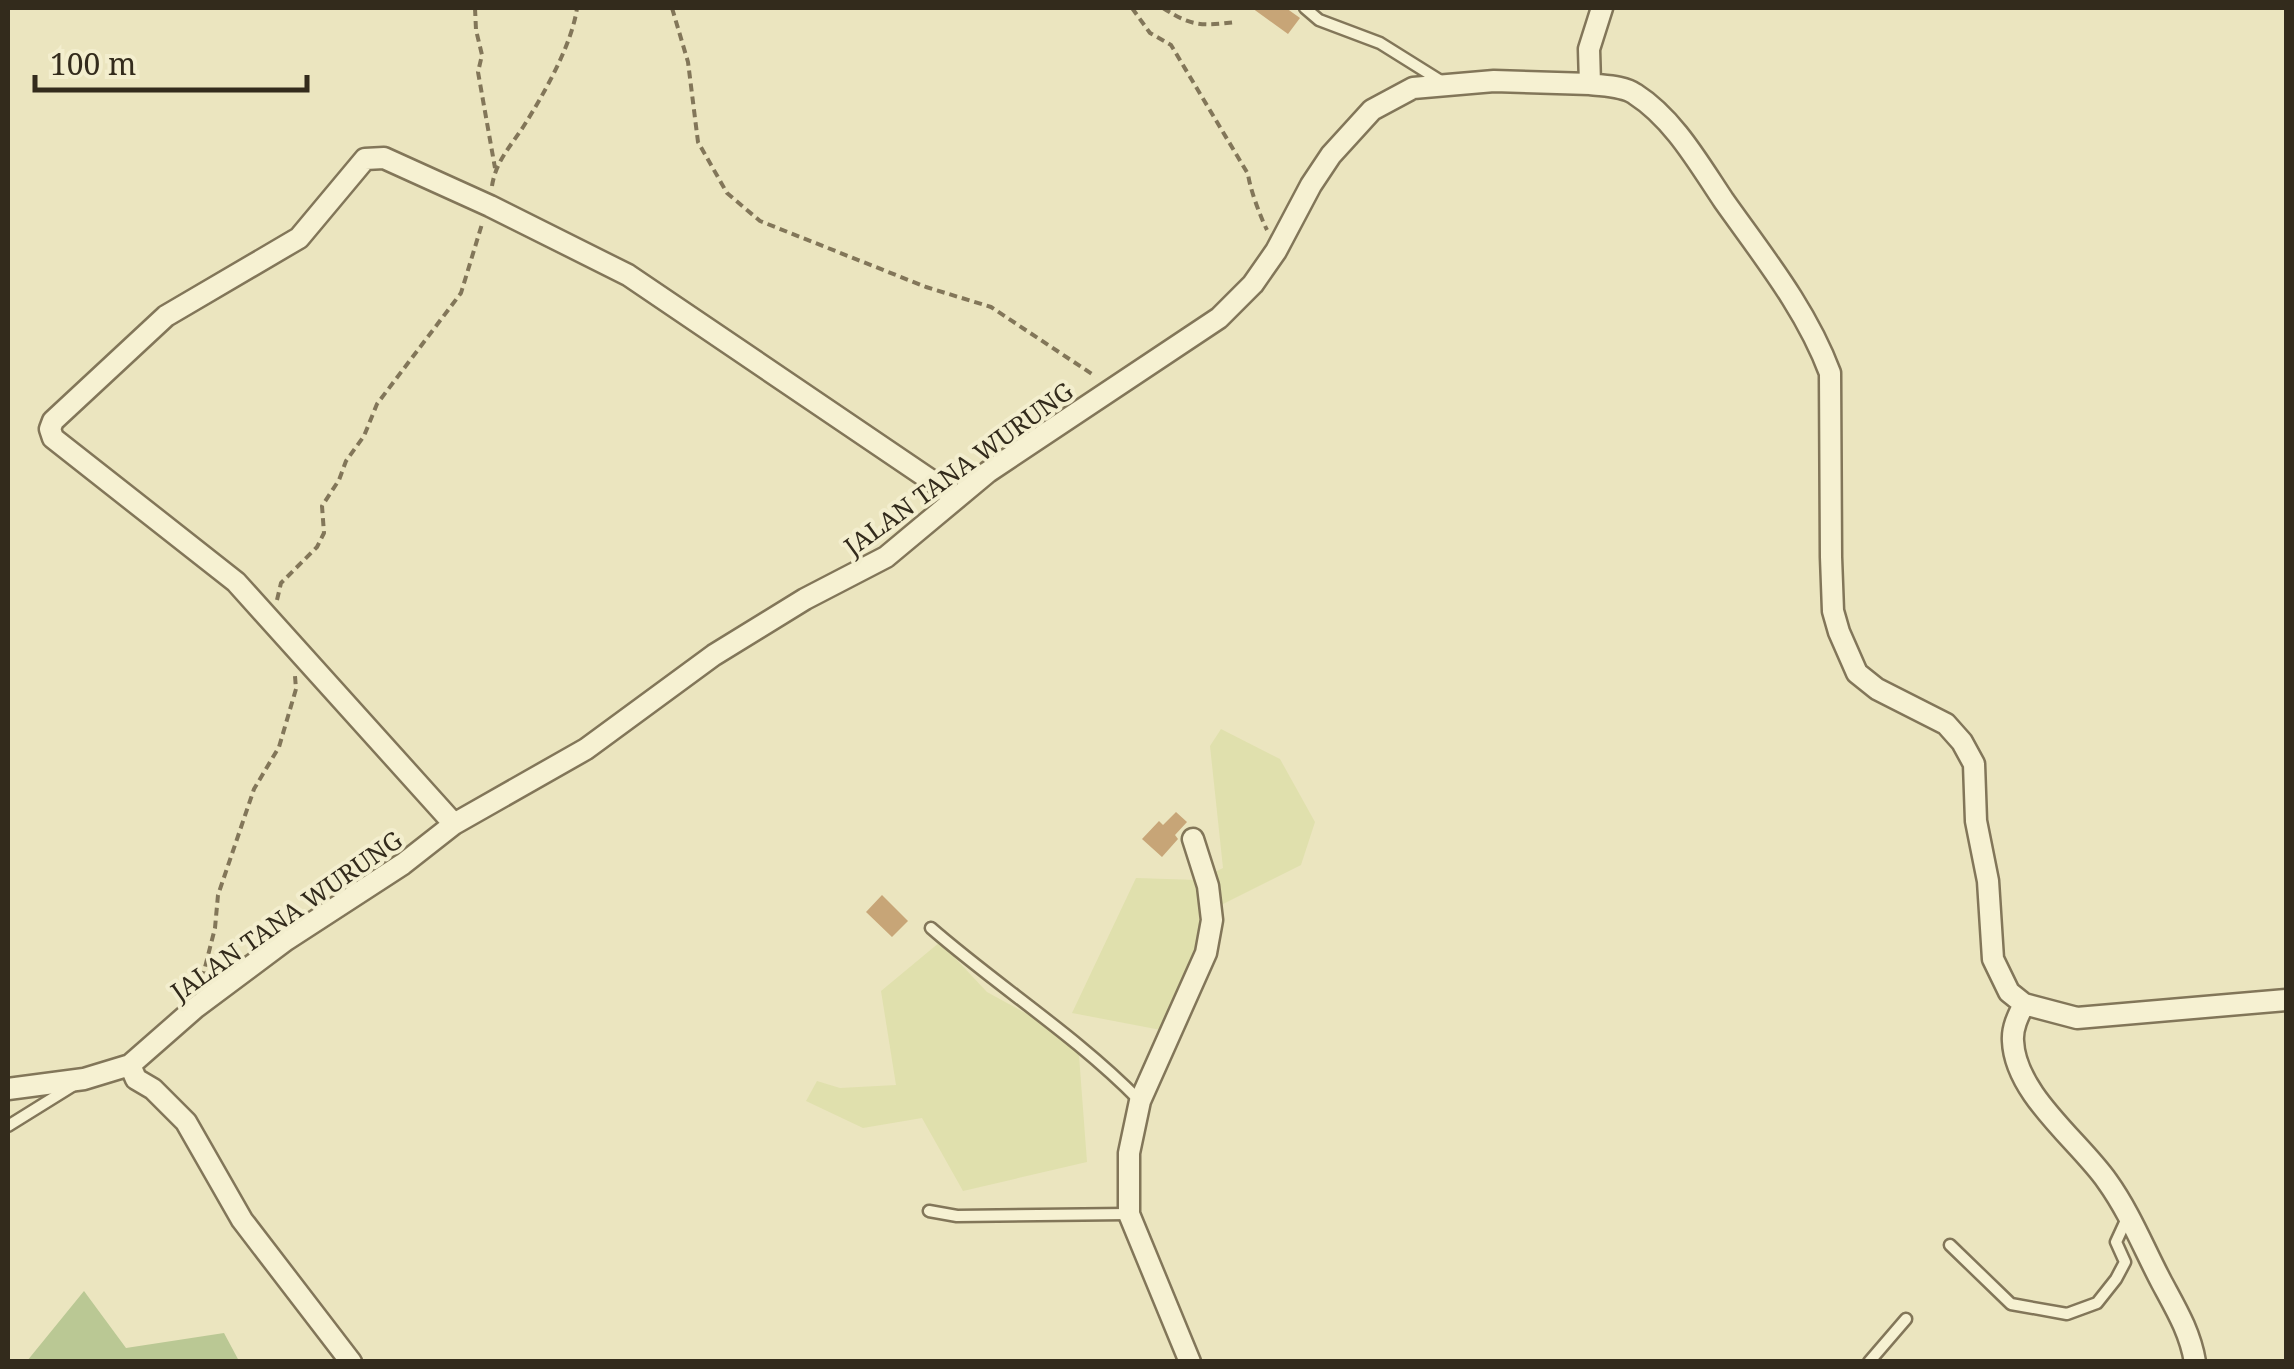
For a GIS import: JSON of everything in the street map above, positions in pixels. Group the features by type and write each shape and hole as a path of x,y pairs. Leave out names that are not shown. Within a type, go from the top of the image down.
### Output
{"street":[{"path":"1590,84 1589,48 1602,8"},
{"name":"JALAN TANA WURUNG","path":"130,1065 195,1008 454,824 586,749 714,655 805,599 886,557 988,472 1219,318 1253,284 1330,156 1372,110 1413,88 1494,82 1590,84 1631,90 1656,110 1689,150 1820,347 1830,373 1828,466 1833,611 1844,650 1857,673 1876,689 1946,724 1974,764 1976,821 1988,880 1993,959 2009,992 2024,1004"},
{"path":"454,824 226,572 54,438 51,424 166,316 299,238 364,159 384,158 628,275 957,498"},
{"path":"1190,1362 1129,1214 1129,1153 1140,1100 1206,952 1212,920 1208,886 1193,839"},
{"path":"2195,1362 2175,1304 2106,1179 2047,1111 2028,1082 2012,1044 2015,1023 2024,1004 2077,1018 2286,1000"},
{"path":"8,1089 84,1079 130,1065 136,1079 153,1089 186,1122 242,1220 351,1362"}],"lane":[{"path":"1306,8 1319,20 1380,43 1448,86"},
{"path":"930,928 974,966 1097,1057 1140,1100"},
{"path":"8,1126 84,1079"},
{"path":"930,1210 958,1216 1129,1214"},
{"path":"1950,1245 2011,1304 2067,1314 2097,1303 2116,1280 2125,1262 2116,1242 2128,1216"},
{"path":"1869,1362 1906,1320"}],"path":[{"path":"276,605 280,583 317,547 324,534 322,506 364,436 377,404 461,293 473,247 490,206 495,168 478,72 482,56 475,8"},
{"path":"495,168 526,123 574,28 577,8"},
{"path":"672,8 688,62 698,142 727,193 760,221 926,287 990,308 1112,388"},
{"path":"1132,8 1150,33 1171,45 1248,174 1251,192 1259,202 1276,251"},
{"path":"1163,8 1181,20 1201,26 1236,22"},
{"path":"195,1008 216,928 218,895 254,789 280,747 296,689 294,647"}],"green space":[{"path":"1221,729 1280,759 1315,822 1301,865 1203,914 1196,946 1161,1030 1072,1013 1136,878 1198,880 1223,868 1210,746"},
{"path":"940,942 987,992 1078,1042 1087,1162 963,1191 922,1118 863,1128 806,1101 817,1081 840,1088 896,1085 881,991"},
{"path":"84,1291 126,1348 224,1333 239,1361 27,1361"}],"building":[{"path":"1252,8 1286,8 1300,18 1288,34"},
{"path":"1176,812 1187,822 1162,857 1142,839 1159,821 1163,825"},
{"path":"882,895 908,921 892,937 866,912"}]}
